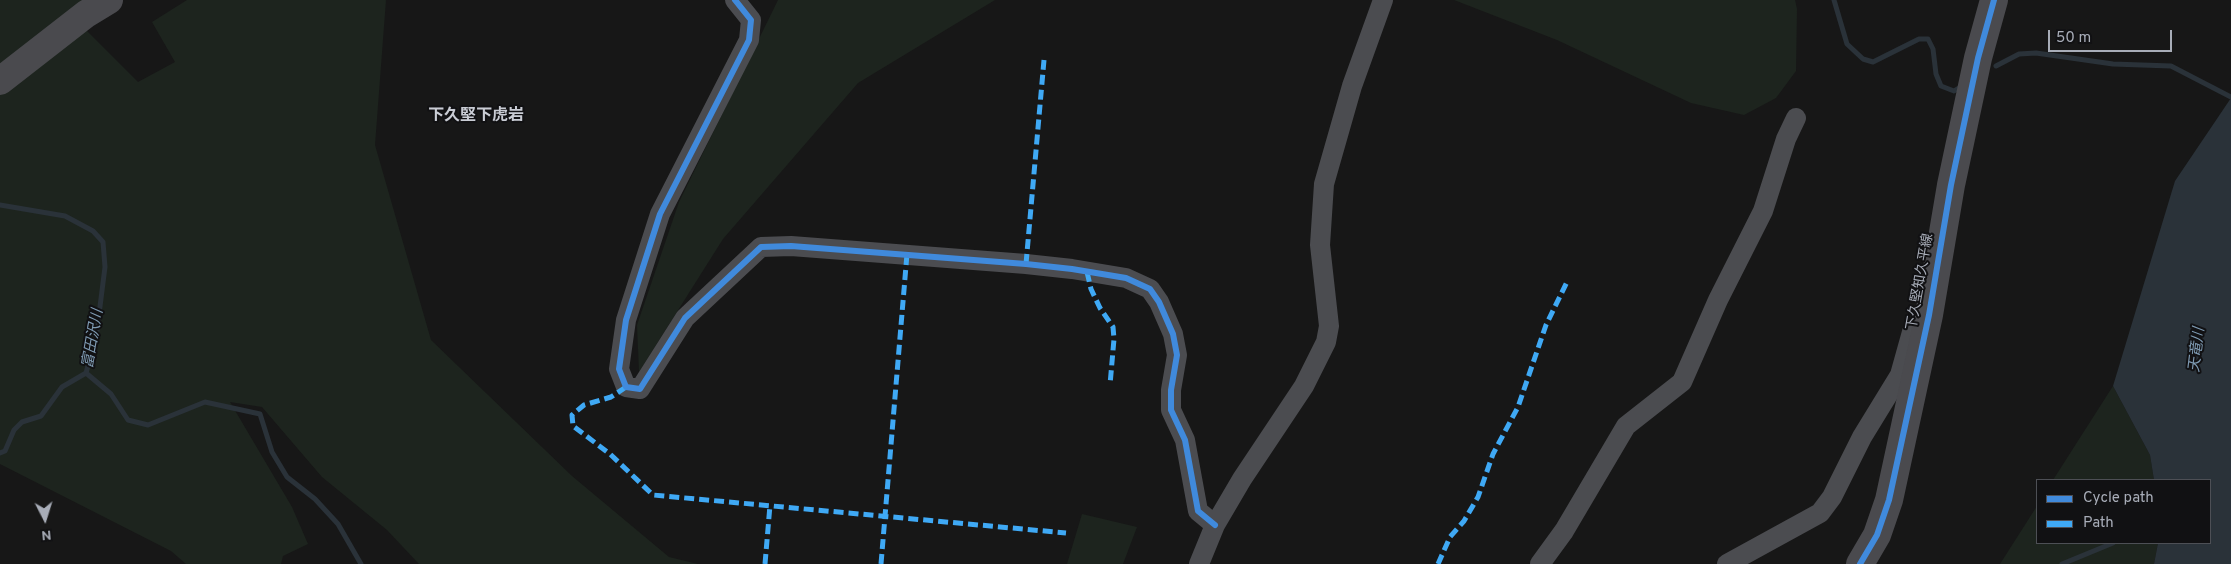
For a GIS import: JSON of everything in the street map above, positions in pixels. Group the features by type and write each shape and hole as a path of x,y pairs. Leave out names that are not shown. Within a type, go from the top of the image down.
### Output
{"main road":[{"path":"0,80 86,14 109,0"},
{"name":"下久堅知久平線","path":"1860,564 1877,535 1889,500 1929,315 1951,185 1978,58 1994,0"}],"street":[{"path":"734,0 751,20 749,40 660,214 626,320 619,369 626,387 640,389 685,318 761,247 801,247 1017,264 1072,269 1126,278 1150,289 1159,302 1173,334 1177,355 1171,390 1171,410 1185,440 1198,511 1215,525"},
{"path":"1199,564 1215,525 1242,479 1304,386 1326,342 1328,326 1320,245 1324,184 1352,86 1383,0"},
{"path":"1540,564 1564,531 1626,426 1682,382 1718,300 1763,211 1786,139 1796,118"},
{"path":"1727,564 1820,513 1832,497 1862,437 1900,375 1912,332 1929,315"}],"shaded area":[{"path":"0,0 120,0 86,30 138,82 175,62 152,22 187,0 386,0 375,145 431,340 572,476 669,557 698,564 419,564 387,530 322,477 262,407 230,402 292,507 308,544 283,556 281,564 186,564 171,551 0,464"},
{"path":"778,0 995,0 858,83 723,239 639,372 637,325 679,202"},
{"path":"1454,0 1795,0 1797,9 1796,71 1776,98 1744,115 1691,103 1557,40"},
{"path":"2113,386 2150,455 2154,479 2054,479"},
{"path":"2036,508 2036,544 2158,544 2154,564 2000,564"},
{"path":"1082,514 1137,527 1123,564 1067,564"}],"water":[{"name":"天竜川","path":"2231,98 2231,564 2154,564 2158,544 2211,544 2211,479 2154,479 2150,455 2113,386 2175,181"}],"waterway":[{"path":"1834,0 1847,44 1863,59 1873,62 1919,39 1928,39 1933,49 1936,74 1941,86 1954,91 1962,86"},
{"path":"1996,66 2019,54 2036,53 2113,64 2171,66 2231,97"},
{"name":"富田沢川","path":"0,205 65,216 93,231 103,242 105,267 96,338 86,373 111,394 128,420 148,425 205,402 260,414 272,452 287,477 315,499 338,524 361,564"},
{"path":"0,453 5,451 14,430 22,422 41,416 62,387 86,373"},
{"name":"富田沢川","path":"2062,564 2111,544"}],"marked path":[{"path":"1026,264 1044,60"},
{"path":"881,564 907,254"},
{"path":"1087,272 1091,289 1100,308 1113,327 1114,339 1110,385"},
{"path":"1438,564 1450,537 1464,521 1478,497 1493,454 1518,407 1546,325 1567,282"},
{"path":"626,387 611,397 584,405 572,415 573,426 610,454 653,495 1066,533"},
{"path":"765,564 770,505"}],"cycle path":[{"path":"735,0 751,20 749,40 660,214 626,320 619,369 626,387 640,389 685,318 761,247 791,246 1026,264 1126,278 1150,289 1159,302 1173,334 1177,355 1171,390 1171,410 1185,440 1198,511 1215,525"},
{"path":"1860,564 1877,535 1889,500 1929,315 1951,185 1978,58 1994,0"}],"district":[{"name":"下久堅下虎岩","path":"476,117"}]}
